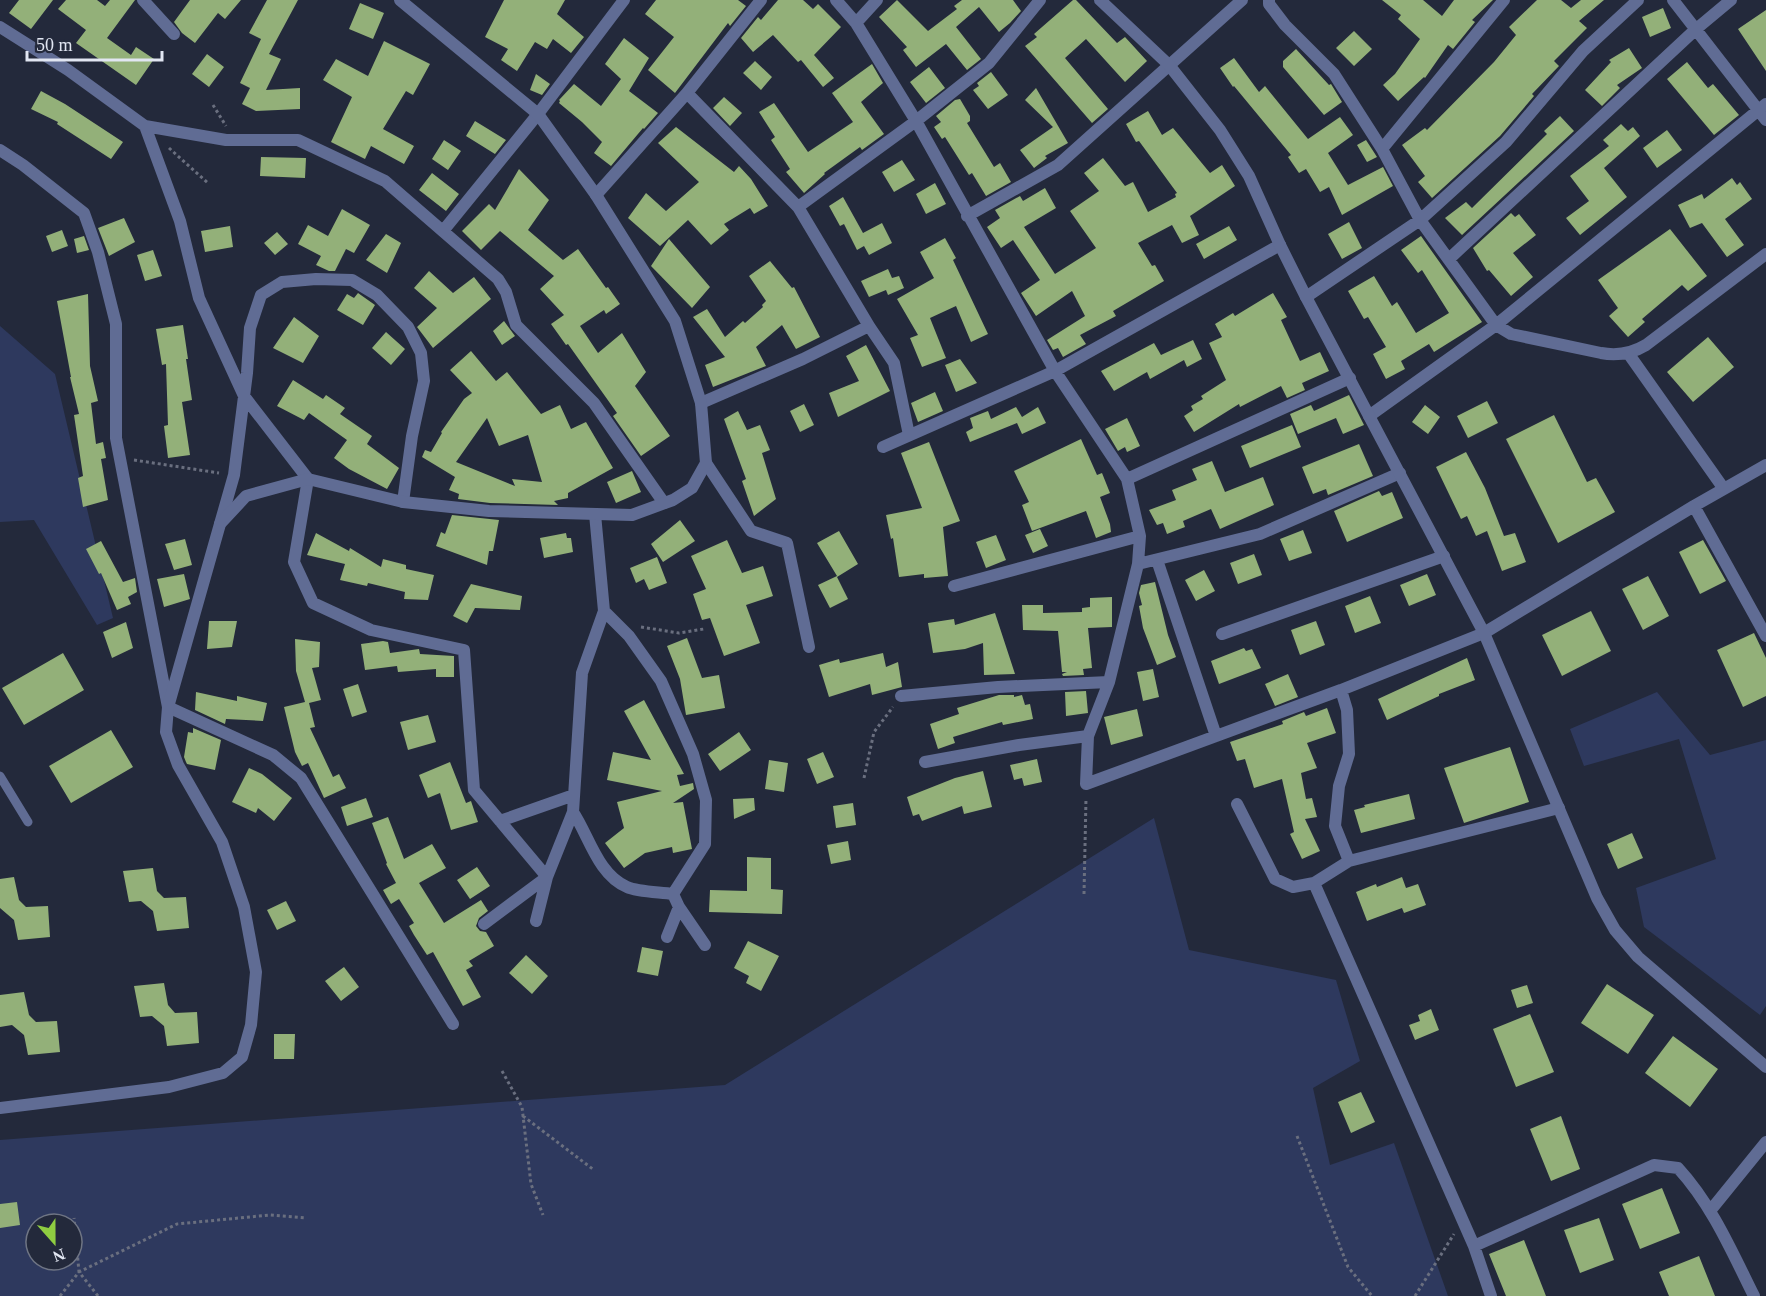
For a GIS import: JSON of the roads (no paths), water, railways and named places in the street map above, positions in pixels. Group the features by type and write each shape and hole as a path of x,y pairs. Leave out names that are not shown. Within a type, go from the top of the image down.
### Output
{"street":[{"path":"143,0 174,34"},
{"path":"400,0 538,114 596,195 675,321 701,403 706,463 751,531 787,543 809,646"},
{"path":"443,231 538,114 624,0"},
{"path":"596,195 687,93 760,0"},
{"path":"836,0 856,23 916,121 1054,371 1127,480 1140,536 1138,564 1109,682 1088,736 1086,784 1341,690 1484,633 1766,465"},
{"path":"856,23 877,0"},
{"path":"798,207 916,121 989,63 1040,0"},
{"path":"1100,0 1169,65 1235,152 1249,176 1306,297 1484,633 1597,898 1615,930 1638,957 1766,1067"},
{"path":"967,216 1058,165 1242,0"},
{"path":"1269,0 1269,4 1285,24 1334,74 1382,149 1420,220 1496,325 1511,334 1600,353 1628,353 1646,345 1766,254"},
{"path":"1382,149 1504,0"},
{"path":"1306,297 1420,220 1506,142 1583,51 1638,0"},
{"path":"1369,416 1496,325 1763,112 1673,0"},
{"path":"1449,259 1695,30 1731,0"},
{"path":"0,27 68,70 145,126 235,140 298,140 386,181 498,279 506,292 516,325 594,403 664,503"},
{"path":"687,93 798,207 869,326 894,363 909,435"},
{"path":"145,126 180,221 198,298 244,396 308,479 294,562 313,603 371,630 464,650 474,790 547,877"},
{"path":"0,150 84,213 99,252 116,324 116,438 168,706"},
{"path":"883,447 1054,371 1280,245"},
{"path":"0,1108 169,1087 223,1073 242,1057 251,1025 256,972 244,907 222,842 178,765 166,732 168,706 234,475 250,328 261,295 282,282 316,279 352,280 377,295 408,327 421,353 424,381 412,436 403,502"},
{"path":"701,403 803,359 869,326"},
{"path":"1628,353 1724,489"},
{"path":"1127,480 1350,378"},
{"path":"220,524 246,496 308,479 403,502 489,511 632,515 664,503 692,488 706,463"},
{"path":"1138,564 1260,534 1400,473"},
{"path":"1694,506 1766,636"},
{"path":"536,921 547,877 573,812 582,673 604,611 595,514"},
{"path":"954,586 1140,536"},
{"path":"1222,634 1444,556"},
{"path":"1157,560 1216,736"},
{"path":"604,611 629,636 661,681 693,754 705,800 705,844 673,894"},
{"path":"901,696 998,687 1109,682"},
{"path":"1341,690 1347,710 1349,754 1339,786 1335,826 1349,861"},
{"path":"168,706 273,755 301,778 453,1024"},
{"path":"925,762 1019,745 1088,736"},
{"path":"500,821 574,795"},
{"path":"1237,804 1275,879 1293,887 1314,883 1349,861 1559,808"},
{"path":"573,812 584,829 602,868 627,887 673,894"},
{"path":"484,924 547,877"},
{"path":"1314,883 1463,1220 1491,1296"},
{"path":"673,894 679,907 705,945"},
{"path":"667,937 679,907"},
{"path":"1710,1211 1766,1142"},
{"path":"1474,1246 1654,1166 1678,1168 1693,1184 1710,1211 1754,1296"}],"lane":[{"path":"0,776 28,822"}]}
